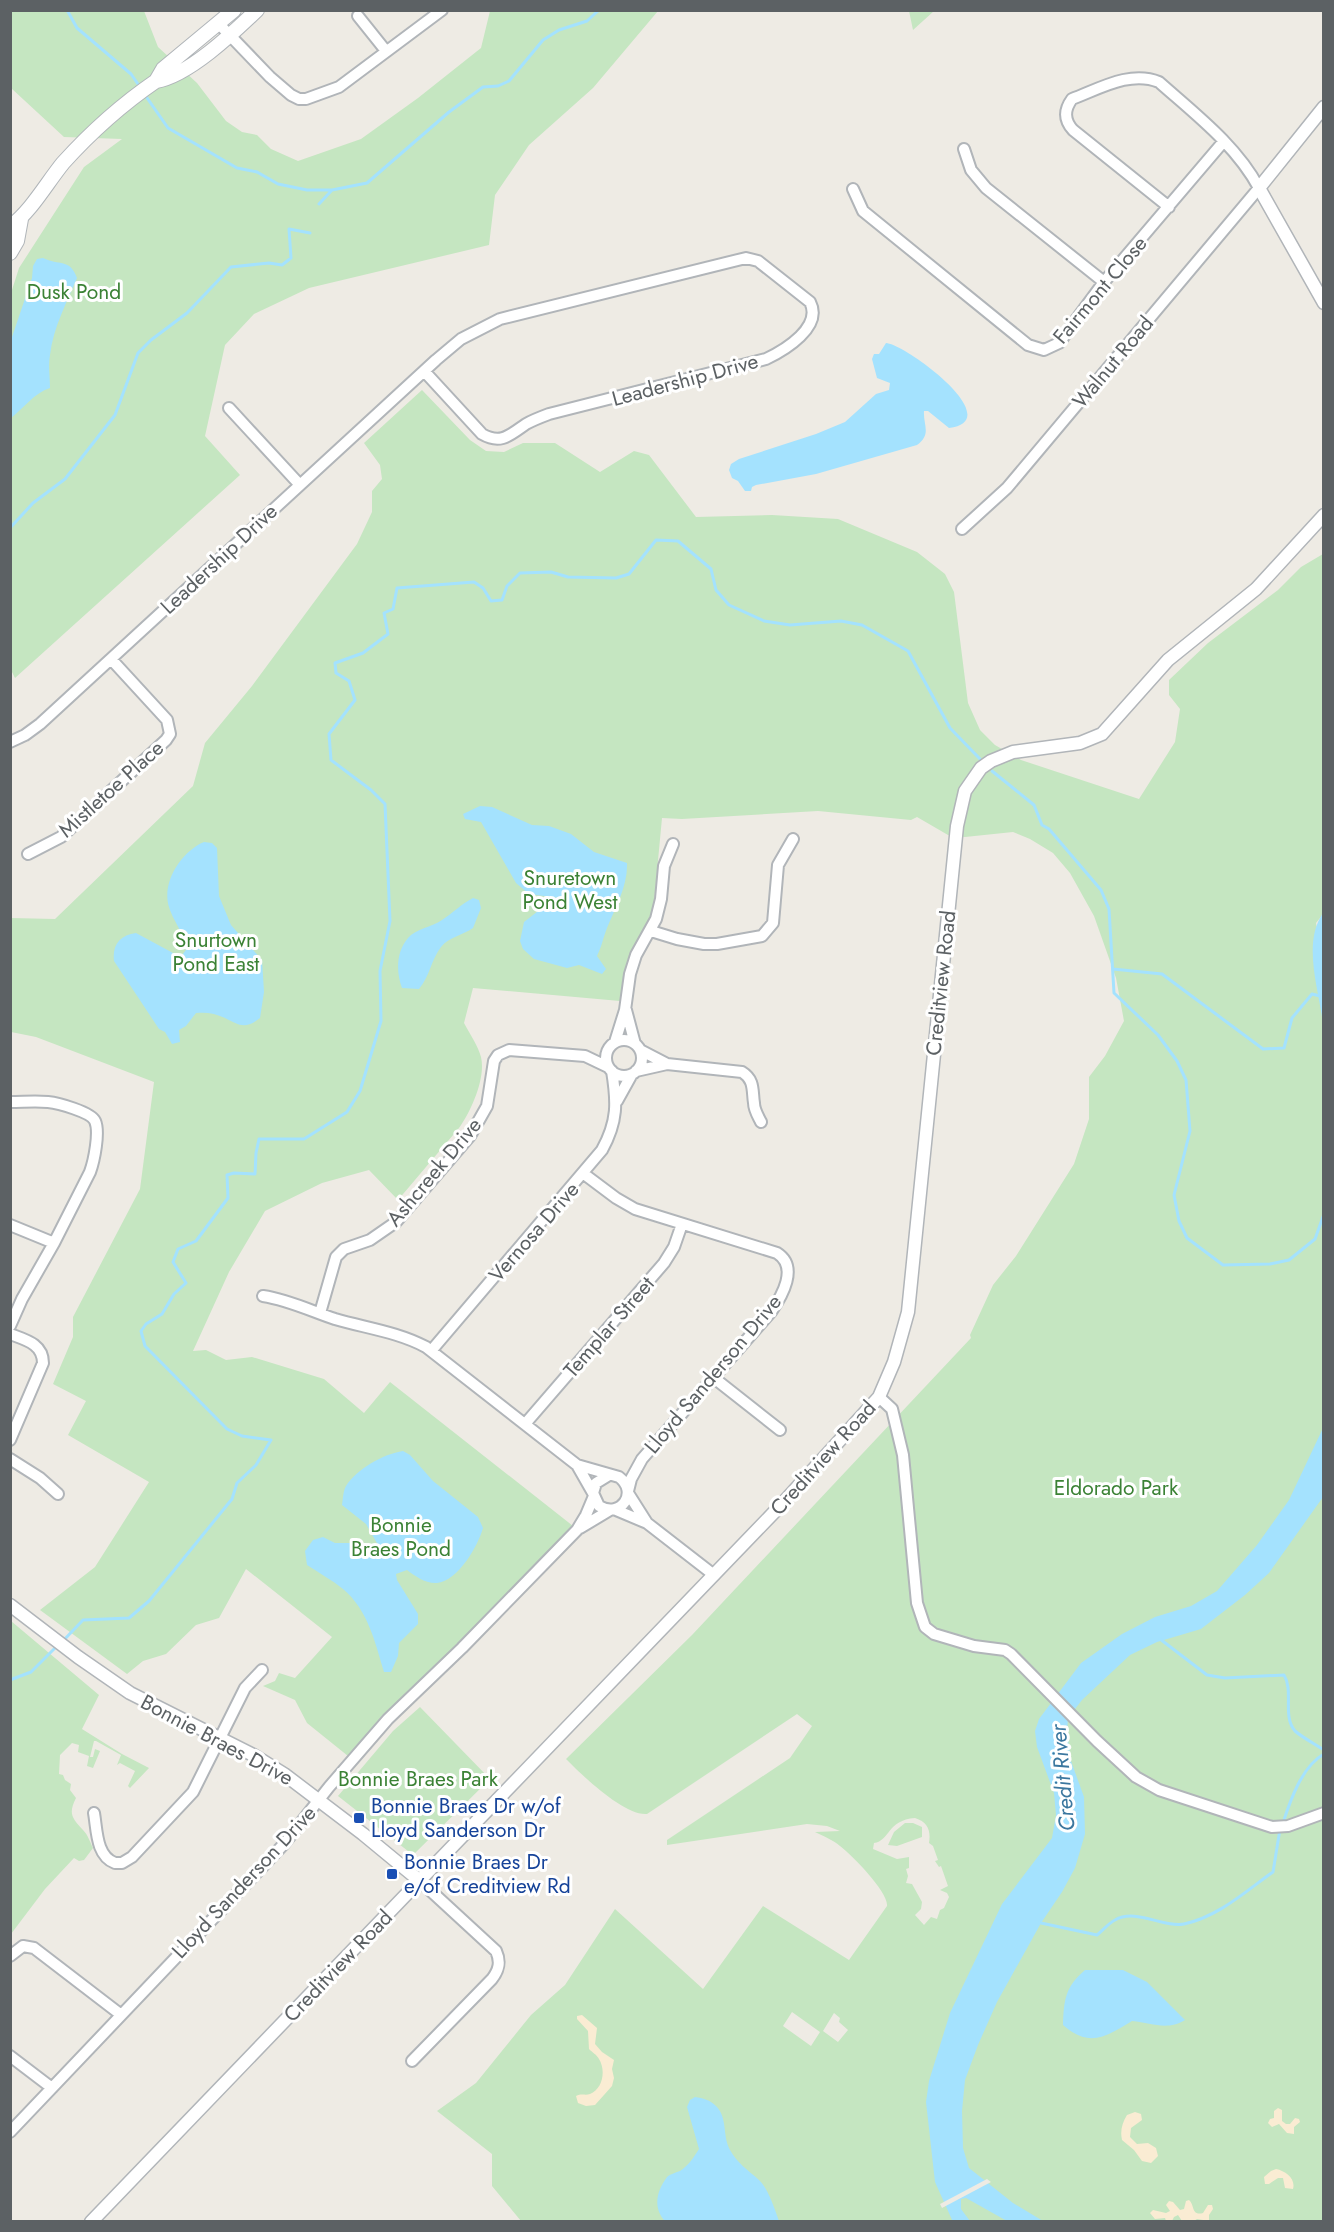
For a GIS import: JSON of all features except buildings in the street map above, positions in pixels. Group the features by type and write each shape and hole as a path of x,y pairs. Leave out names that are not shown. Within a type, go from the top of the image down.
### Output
{"main road":[{"path":"10,253 17,241 16,223 89,134 153,83 163,69 234,10"},
{"path":"153,83 168,79 230,36 257,10"}],"street":[{"path":"219,24 270,77 299,99 315,97 339,87 442,10"},
{"path":"358,16 386,51"},
{"path":"1169,207 1073,130 1066,118 1066,111 1072,99 1126,79 1148,78 1159,82 1224,141 1243,162 1323,303"},
{"path":"1259,188 1323,107"},
{"name":"Fairmont Close","path":"853,189 863,211 1028,345 1044,350 1059,343 1104,282 1224,141"},
{"path":"964,149 971,170 986,188 1104,282"},
{"name":"Walnut Road","path":"962,529 1007,488 1259,188"},
{"name":"Leadership Drive","path":"10,742 40,724 424,371 461,339 500,319 741,258 752,258 758,261 810,302 814,309 813,319 798,337 777,354 766,359 549,414 534,419 503,440 489,438 482,434 424,371"},
{"path":"229,408 300,485"},
{"name":"Creditview Road","path":"91,2222 782,1504 879,1397 894,1362 908,1312 957,826 965,792 981,768 1002,756 1013,752 1080,744 1102,734 1168,660 1256,589 1323,515"},
{"name":"Mistletoe Place","path":"28,854 61,837 170,734 167,720 111,659"},
{"path":"651,931 710,945 762,936 773,923 778,866 793,839"},
{"path":"673,844 664,866 661,899 651,931 632,964 626,1010 606,1056 610,1069 621,1076 667,1064 742,1072 753,1085 754,1106 761,1122"},
{"path":"626,1010 641,1061 634,1072"},
{"path":"613,1044 625,1040 667,1064"},
{"name":"Ashcreek Drive","path":"585,1056 613,1044"},
{"name":"Ashcreek Drive","path":"320,1313 336,1257 340,1252 376,1237 396,1222 470,1136 487,1106 494,1061 498,1055 504,1051 518,1050 585,1056 610,1069"},
{"name":"Vernosa Drive","path":"431,1351 584,1174 609,1139 617,1102 610,1069"},
{"name":"Vernosa Drive","path":"617,1102 634,1072"},
{"path":"10,1102 54,1103 88,1114 95,1121 96,1133 92,1166 10,1326"},
{"name":"Lloyd Sanderson Drive","path":"584,1174 629,1206 777,1253 782,1257 788,1270 784,1288 777,1302 642,1459 631,1479 628,1492"},
{"name":"Templar Street","path":"525,1424 664,1263 675,1248 682,1224"},
{"path":"10,1226 54,1243"},
{"path":"263,1296 281,1299 403,1337 431,1351 576,1465 599,1506 647,1523 714,1575"},
{"path":"10,1334 34,1344 43,1354 43,1362 10,1440"},
{"path":"714,1378 780,1430"},
{"path":"879,1397 892,1409 903,1455 917,1603 925,1627 934,1634 974,1646 1005,1650 1011,1654 1096,1741 1136,1777 1159,1790 1272,1827 1288,1826 1323,1813"},
{"path":"10,1459 40,1478 58,1494"},
{"name":"Lloyd Sanderson Drive","path":"611,1475 642,1459"},
{"path":"576,1465 624,1480 628,1492 647,1523"},
{"path":"593,1495 596,1483 604,1476 611,1475"},
{"path":"613,1510 625,1504 628,1492"},
{"name":"Lloyd Sanderson Drive","path":"10,2132 284,1844 388,1719 462,1648 577,1530 586,1515 593,1495"},
{"name":"Lloyd Sanderson Drive","path":"577,1530 613,1510"},
{"name":"Bonnie Braes Drive","path":"10,1605 114,1683 147,1703 267,1763 319,1800 420,1881"},
{"path":"94,1813 100,1847 104,1856 115,1863 127,1861 193,1792 244,1688 262,1670"},
{"path":"412,2061 492,1979 498,1972 500,1963 496,1951 420,1881"},
{"path":"10,1956 23,1946 34,1948 120,2014"},
{"path":"10,2056 52,2088"}],"green space":[{"path":"909,10 934,11 913,30"},
{"name":"Dusk Pond","path":"11,11 144,11 158,47 197,83 226,121 242,132 257,135 271,149 298,161 361,139 418,98 481,48 490,11 658,11 593,88 529,145 495,195 489,245 309,288 254,314 225,345 205,436 240,475 15,678 10,668 11,293 19,268 84,167 122,139 64,137 11,88"},
{"path":"422,390 470,440 486,451 504,452 523,443 555,443 600,472 634,451 649,455 696,517 772,515 838,519 917,552 945,574 954,592 968,703 980,730 995,745 1021,760 1139,799 1175,742 1180,709 1169,695 1169,680 1208,643 1278,590 1301,567 1323,554 1324,913 1316,923 1324,969 1323,2221 521,2221 492,2186 492,2154 437,2111 476,2083 531,2015 565,1985 615,1909 703,1989 763,1906 849,1960 887,1906 882,1892 861,1866 837,1844 815,1832 840,1831 827,1826 807,1824 667,1845 667,1840 790,1758 812,1726 797,1714 647,1814 638,1813 615,1802 566,1759 692,1635 971,1338 970,1335 993,1285 1016,1256 1074,1164 1089,1119 1089,1077 1105,1056 1124,1021 1116,978 1094,916 1070,873 1053,853 1030,839 1013,832 965,837 948,835 917,817 911,820 818,811 682,819 662,818 654,903 649,920 628,959 620,1001 473,988 464,1023 481,1057 481,1075 476,1094 459,1128 398,1200 369,1170 322,1183 265,1211 229,1272 193,1351 206,1350 226,1360 252,1357 324,1379 364,1413 390,1382 573,1526 457,1645 382,1716 348,1756 307,1723 295,1700 263,1686 275,1681 279,1673 295,1678 332,1637 246,1569 219,1618 196,1625 166,1654 143,1661 127,1674 40,1610 95,1567 149,1482 68,1435 86,1401 53,1384 73,1337 73,1317 140,1189 154,1082 36,1037 11,1032 11,918 55,919 193,786 205,743 252,686 357,544 372,512 372,491 382,479 380,465 364,443","holes":["915,1818 928,1828 929,1843 933,1846 938,1860 935,1861 939,1867 941,1866 948,1886 940,1890 947,1893 949,1897 937,1919 931,1917 924,1925 915,1915 921,1909 922,1902 912,1884 906,1883 909,1857 897,1859 873,1849 874,1843 883,1839 899,1822","792,2012 820,2032 811,2046 783,2026","834,2013 840,2018 839,2022 848,2030 838,2042 823,2031"]},
{"path":"11,1621 99,1695 82,1729 149,1768 130,1788 128,1786 135,1771 120,1763 117,1765 121,1755 96,1741 94,1741 90,1757 93,1757 95,1749 100,1751 93,1768 87,1766 89,1756 78,1752 79,1745 72,1743 60,1755 59,1774 71,1784 70,1790 76,1798 72,1816 86,1834 93,1848 84,1860 79,1861 74,1858 45,1889 11,1934"},
{"name":"Bonnie Braes Park","path":"420,1707 490,1779 413,1855 338,1796 393,1731"},
{"path":"905,1823 913,1823 922,1827 922,1837 897,1846 888,1845 894,1832"}],"sand":[{"path":"582,2015 597,2028 595,2044 614,2060 612,2086 595,2105 586,2106 578,2103 576,2096 594,2092 603,2074 599,2059 589,2049 588,2031 577,2019 577,2016"},
{"path":"1278,2108 1282,2110 1282,2121 1286,2124 1290,2124 1295,2118 1299,2119 1300,2122 1294,2127 1294,2134 1287,2133 1279,2124 1272,2127 1268,2123 1274,2118 1274,2111"},
{"path":"1135,2112 1141,2114 1142,2120 1131,2128 1130,2137 1137,2144 1148,2143 1156,2148 1158,2156 1151,2163 1142,2161 1122,2140 1121,2130 1124,2121 1127,2115"},
{"path":"1276,2169 1289,2176 1294,2185 1293,2189 1285,2188 1283,2178 1265,2184 1264,2177"},
{"path":"1189,2200 1195,2212 1199,2214 1203,2213 1208,2205 1212,2205 1209,2221 1197,2219 1182,2221 1178,2215 1172,2221 1166,2221 1165,2218 1155,2219 1150,2213 1153,2210 1166,2213 1170,2211 1166,2205 1169,2201 1180,2210 1184,2209 1186,2201"}],"water":[{"path":"43,258 67,265 77,278 54,335 49,363 50,388 34,397 11,418 11,340 32,278 33,266 37,259"},
{"path":"886,343 912,356 947,383 960,398 967,411 964,422 949,428 928,411 924,411 926,433 917,445 816,474 756,485 751,491 745,491 738,481 732,478 729,470 731,464 739,459 845,422 876,394 889,390 890,383 877,378 872,359 874,354 879,354"},
{"path":"480,806 492,807 532,825 549,826 571,834 594,852 627,863 623,888 597,956 606,969 602,974 579,965 567,968 534,959 523,949 520,941 524,922 542,908 558,906 559,898 529,894 516,883 481,822 465,819 463,814"},
{"path":"204,842 212,843 217,848 219,896 231,925 262,960 264,992 260,1018 250,1024 242,1025 214,1014 196,1013 186,1026 179,1030 180,1042 172,1044 165,1032 159,1029 114,961 114,950 121,939 136,933 173,953 182,955 186,950 185,943 169,907 168,888 175,868 181,860 188,852"},
{"path":"473,898 479,900 481,908 473,928 441,947 419,989 402,988 398,962 401,949 408,938 415,932 442,920"},
{"path":"1323,913 1323,1024 1313,952 1317,925"},
{"name":"Credit River","path":"1323,1428 1323,1497 1269,1573 1201,1629 1157,1642 1130,1655 1082,1700 1068,1718 1067,1733 1071,1761 1084,1797 1085,1834 1075,1868 997,2002 965,2080 962,2111 963,2148 969,2168 1013,2203 1043,2221 1007,2221 966,2198 961,2199 961,2209 970,2221 953,2222 935,2182 926,2102 929,2081 950,2013 1002,1904 1052,1838 1056,1815 1054,1793 1037,1747 1035,1731 1039,1719 1081,1663 1122,1634 1155,1617 1191,1606 1217,1591 1257,1545 1289,1500"},
{"path":"403,1451 410,1455 433,1481 478,1517 483,1528 466,1562 445,1581 429,1582 407,1570 396,1574 397,1580 418,1614 418,1624 399,1643 398,1656 391,1672 384,1672 370,1627 359,1607 343,1589 307,1565 305,1551 313,1540 323,1537 335,1543 357,1543 373,1549 378,1545 366,1524 342,1505 344,1490 357,1474 371,1463 387,1455"},
{"path":"1085,1970 1123,1970 1147,1982 1185,2020 1166,2026 1132,2021 1098,2038 1089,2038 1072,2032 1063,2025 1065,2001 1073,1982"},
{"path":"695,2097 709,2101 720,2111 730,2150 739,2163 765,2188 779,2221 665,2221 661,2216 657,2200 663,2183 668,2176 686,2167 699,2149 687,2107 690,2100"}],"pier":[{"path":"987,2179 991,2182 942,2208 940,2204"}],"waterway":[{"path":"67,10 77,28 131,74 140,87"},
{"path":"145,95 168,128 237,168 257,172 278,184 307,190 332,190 367,183 449,112 483,87 498,86 509,81 543,40 559,30 587,21 599,10"},
{"path":"319,204 332,190"},
{"path":"10,528 33,503 65,479 115,415 138,353 151,340 187,313 231,267 269,263 282,265 291,258 289,229 310,233"},
{"path":"62,1642 83,1620 129,1618 149,1601 232,1499 237,1483 256,1465 271,1440 242,1436 227,1429 145,1346 141,1331 146,1324 162,1314 174,1294 186,1283 173,1262 178,1249 196,1241 228,1198 227,1175 255,1174 259,1139 304,1139 347,1112 360,1091 381,1021 380,971 390,921 385,804 371,790 331,760 329,734 355,700 349,681 336,673 335,663 363,653 388,634 384,613 393,609 397,588 474,582 483,588 491,601 502,600 507,586 520,573 551,572 568,577 616,578 629,574 656,540 678,541 711,569 716,590 729,605 764,621 790,625 841,621 862,625 908,651 950,728 980,759"},
{"path":"992,771 1034,805 1042,825 1049,829 1101,890 1109,909 1114,993 1158,1035 1177,1061 1186,1080 1190,1131 1174,1195 1179,1221 1187,1238 1223,1265 1270,1264 1289,1260 1315,1239 1324,1214"},
{"path":"1113,969 1162,974 1263,1049 1284,1048 1292,1018 1312,994 1320,996"},
{"path":"1160,1639 1207,1675 1225,1678 1284,1675 1288,1688 1288,1711 1291,1725 1298,1734 1324,1750"},
{"path":"10,1680 31,1672 57,1646"},
{"path":"1283,1823 1303,1775 1324,1754"},
{"path":"1041,1923 1097,1935 1113,1921 1123,1917 1141,1917 1176,1924 1196,1921 1231,1903 1273,1872 1280,1829"}],"place":[{"name":"Bonnie Braes Dr w/of Lloyd Sanderson Dr","path":"359,1818"},
{"name":"Bonnie Braes Dr e/of Creditview Rd","path":"392,1874"}],"park label":[{"name":"Snuretown Pond West","path":"570,890"},
{"name":"Snurtown Pond East","path":"216,952"},
{"name":"Eldorado Park","path":"1116,1488"},
{"name":"Bonnie Braes Pond","path":"401,1537"}]}
